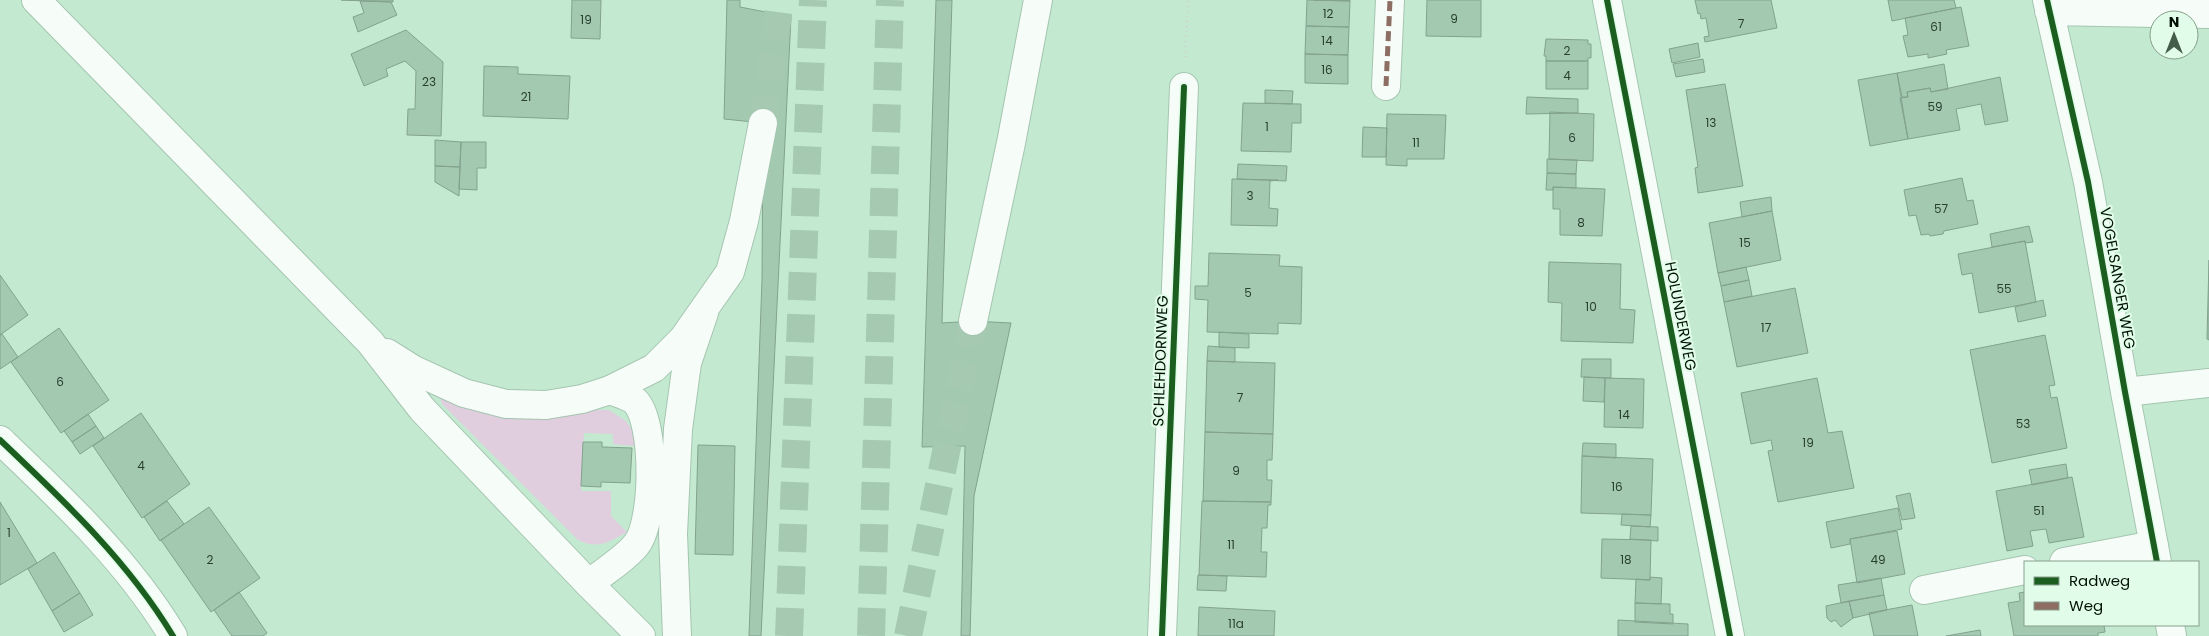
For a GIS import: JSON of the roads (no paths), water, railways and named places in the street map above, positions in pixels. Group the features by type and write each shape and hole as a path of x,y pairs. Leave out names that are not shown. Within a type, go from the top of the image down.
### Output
{"main road":[{"path":"36,0 370,342 422,409 641,636"},
{"path":"973,321 1011,143 1038,0"},
{"path":"1386,86 1390,0"},
{"name":"HOLUNDERWEG","path":"1607,0 1730,636"},
{"path":"2048,5 2132,6 2209,14"},
{"name":"VOGELSANGER WEG","path":"2048,5 2088,182 2124,392 2156,554"},
{"name":"SCHLEHDORNWEG","path":"1162,636 1184,87"},
{"path":"370,342 414,370 456,390 506,404 546,405 582,399 610,390 654,368 683,339 730,272 744,221 763,123"},
{"path":"677,636 674,534 678,429 688,363 706,307"},
{"path":"2124,392 2209,383"},
{"path":"589,584 637,544 646,522 651,495 648,427 635,401 610,390"},
{"path":"0,440 60,497 113,555 157,610 173,636"},
{"path":"2076,561 2156,554"},
{"path":"1924,590 2024,570"}],"tunnel":[{"path":"763,123 780,0"},
{"path":"789,636 813,0"},
{"path":"871,636 890,0"},
{"path":"908,636 973,321"}]}
